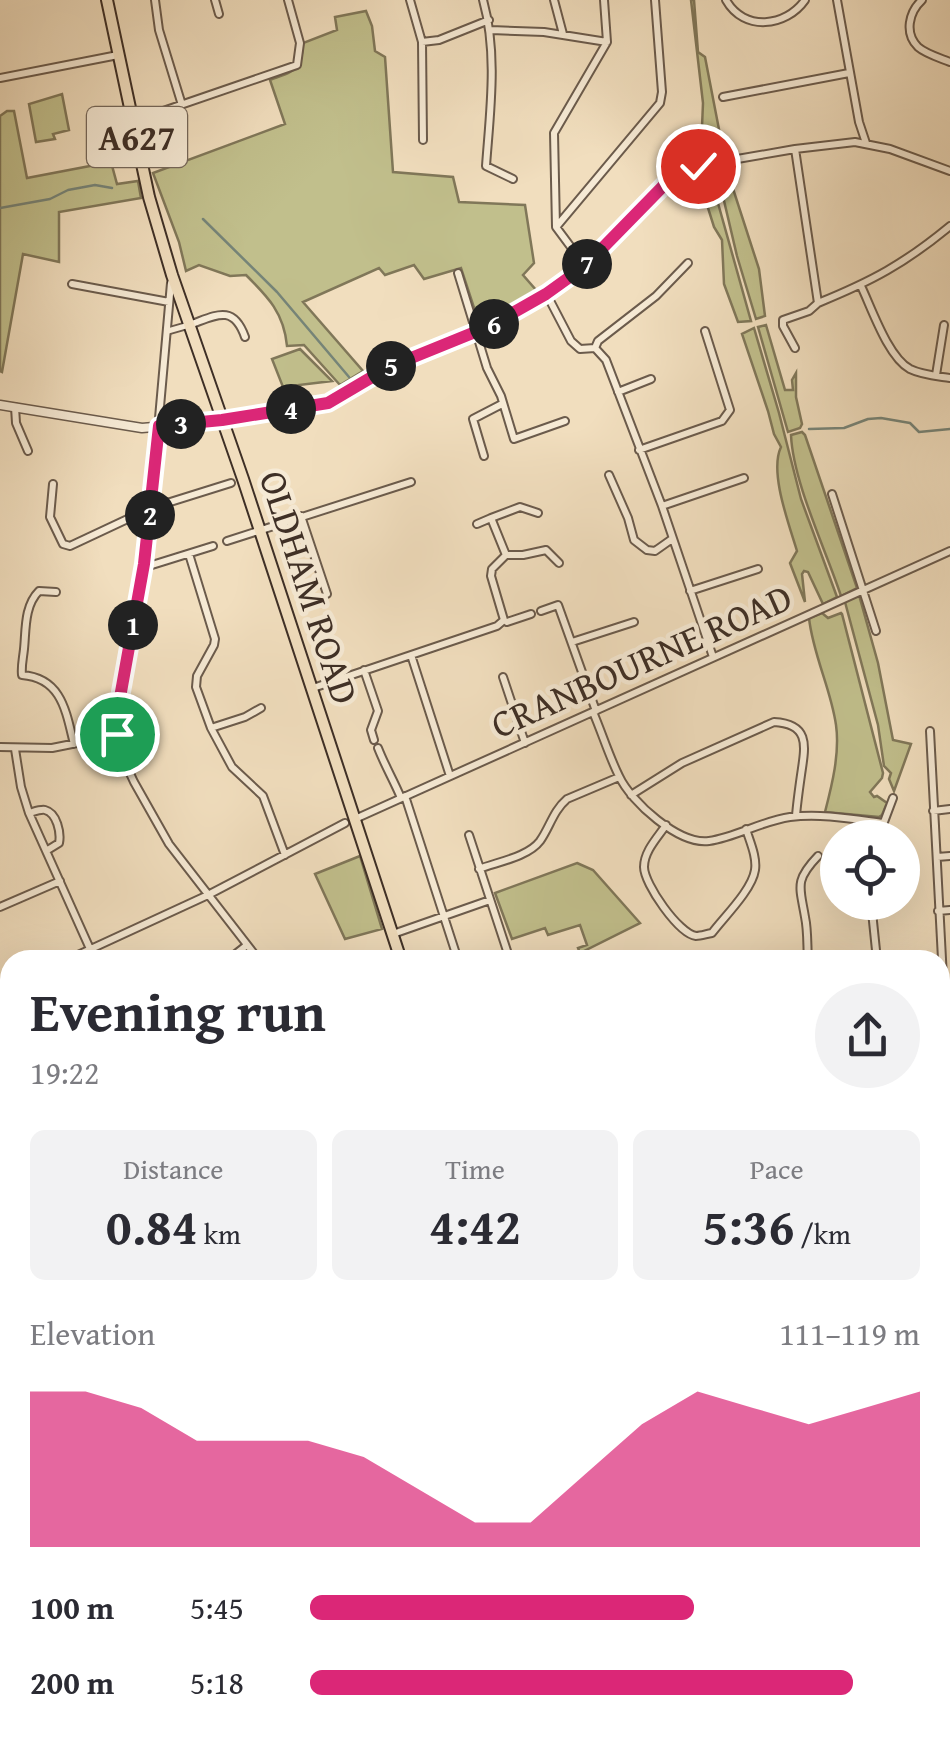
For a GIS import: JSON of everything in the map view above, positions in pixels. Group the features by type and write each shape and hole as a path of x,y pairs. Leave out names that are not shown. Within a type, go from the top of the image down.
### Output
{"highway":[{"name":"OLDHAM ROAD","path":"107,0 149,197 172,275 244,479 312,688 350,821 398,950"}],"street":[{"path":"155,0 159,30 182,106"},
{"path":"215,0 219,14"},
{"path":"134,121 297,65 300,43 288,0"},
{"path":"410,0 422,42 423,140"},
{"path":"483,0 491,30 486,166 513,179"},
{"path":"554,0 563,34"},
{"path":"585,266 556,227 554,133 607,42 604,0"},
{"path":"556,227 660,103 655,0"},
{"path":"726,0 740,16 769,22 787,17 805,0"},
{"path":"837,0 866,143"},
{"path":"922,0 910,16 911,35 920,48 950,62"},
{"path":"422,42 439,40 489,20"},
{"path":"491,30 563,34 607,42"},
{"path":"0,78 118,55"},
{"path":"723,97 850,73"},
{"path":"0,404 142,428 328,403 389,367 490,326 546,294 585,266 674,175 697,166 795,148 866,143 950,172"},
{"path":"795,148 818,303"},
{"path":"795,348 782,326 783,320 887,273 950,226"},
{"path":"595,348 598,341 652,299 688,263"},
{"path":"458,273 514,439 566,421"},
{"path":"172,275 151,508 117,734 134,782 169,844 252,950"},
{"path":"72,284 170,302"},
{"path":"861,286 894,354 906,368 950,378"},
{"path":"546,294 571,340 580,349 595,348"},
{"path":"168,331 219,315 232,316 245,337"},
{"path":"936,376 944,325"},
{"path":"638,450 722,420 729,414 705,331"},
{"path":"595,348 606,360 662,506 713,657"},
{"path":"618,392 651,379"},
{"path":"484,456 472,419 502,404"},
{"path":"15,407 16,422 28,451"},
{"path":"610,475 639,546 656,551 672,539"},
{"path":"662,506 744,478"},
{"path":"54,484 50,517 63,544 70,546 151,508 244,479"},
{"path":"227,541 411,482"},
{"path":"832,494 876,631"},
{"path":"476,524 520,507 538,513"},
{"path":"301,516 327,594"},
{"path":"491,518 506,555"},
{"path":"144,564 213,546"},
{"path":"504,620 492,569 506,555 546,550 559,564"},
{"name":"CRANBOURNE ROAD","path":"91,949 208,895 350,821 950,551"},
{"path":"190,554 215,639 196,687 211,728 232,767 263,796 285,855"},
{"path":"690,591 758,569"},
{"path":"56,592 39,591 32,600 20,670 22,676 47,683 61,698 74,744"},
{"path":"541,611 558,606 619,777 631,794 682,837 696,842 711,841 796,816 862,820"},
{"path":"504,620 531,614"},
{"path":"312,688 504,620"},
{"path":"572,642 634,622"},
{"path":"411,654 450,776"},
{"path":"364,670 378,711 370,730 374,740"},
{"path":"503,678 525,743"},
{"path":"211,728 261,708"},
{"path":"631,794 682,763 774,722 789,723 800,732 805,744 796,816"},
{"path":"930,732 939,950"},
{"path":"0,748 52,748 117,734"},
{"path":"15,748 29,813 91,949"},
{"path":"378,748 403,797 455,950"},
{"path":"479,869 532,848 567,799 619,777"},
{"path":"883,820 893,798"},
{"path":"29,813 42,809 56,820 59,843 46,851"},
{"path":"933,811 950,809"},
{"path":"666,825 647,852 647,880 678,927 695,936 712,932 749,885 755,870 746,830"},
{"path":"469,835 507,950"},
{"path":"808,950 799,882 818,856"},
{"path":"936,858 950,856"},
{"path":"0,908 60,881"},
{"path":"392,934 490,900"},
{"path":"938,911 950,910"},
{"path":"873,920 877,950"},
{"path":"240,950 247,944"}],"shaded area":[{"path":"691,0 698,52 705,57 723,150 715,152 702,127 703,103"},
{"path":"366,11 375,51 385,57 393,172 453,177 459,202 525,205 534,263 523,275 536,290 479,323 461,268 424,279 414,265 385,275 379,268 303,302 363,371 340,385 304,345 287,346 279,315 246,275 230,276 199,265 186,271 153,173 285,124 270,80 295,69 303,43 337,30 335,17"},
{"path":"62,94 69,130 53,134 55,139 36,142 29,104"},
{"path":"14,111 27,178 111,162 117,184 138,181 141,198 59,212 59,262 23,254 2,372 0,116"},
{"path":"726,167 759,269 765,316 756,319 713,170"},
{"path":"709,171 751,321 738,322 724,284 722,240 697,173"},
{"path":"766,325 785,390 793,390 796,373 802,424 788,432 758,327"},
{"path":"754,328 801,499 837,597 823,604 804,571 805,602 790,563 797,551 779,484 781,447 742,334"},
{"path":"300,349 332,381 283,387 272,359"},
{"path":"802,432 857,588 841,596 793,454 791,435"},
{"path":"859,595 893,740 911,744 894,791 891,773 884,766 878,725 845,602"},
{"path":"822,613 828,618 842,614 883,773 870,792 887,803 879,817 825,812 835,769 837,736 809,618"},
{"path":"360,856 382,929 345,939 315,874"},
{"path":"577,863 593,870 640,923 586,950 578,948 587,945 580,925 548,935 545,928 512,939 495,893"}],"waterway":[{"path":"0,208 50,199 68,190 95,185 112,188"},
{"path":"203,219 277,292 349,377"},
{"path":"809,429 844,428 881,418 910,423 919,432 950,429"}],"route":[{"path":"117,734 144,564 159,426 328,403 389,367 490,326 585,266 658,189 674,175 698,166"}]}
